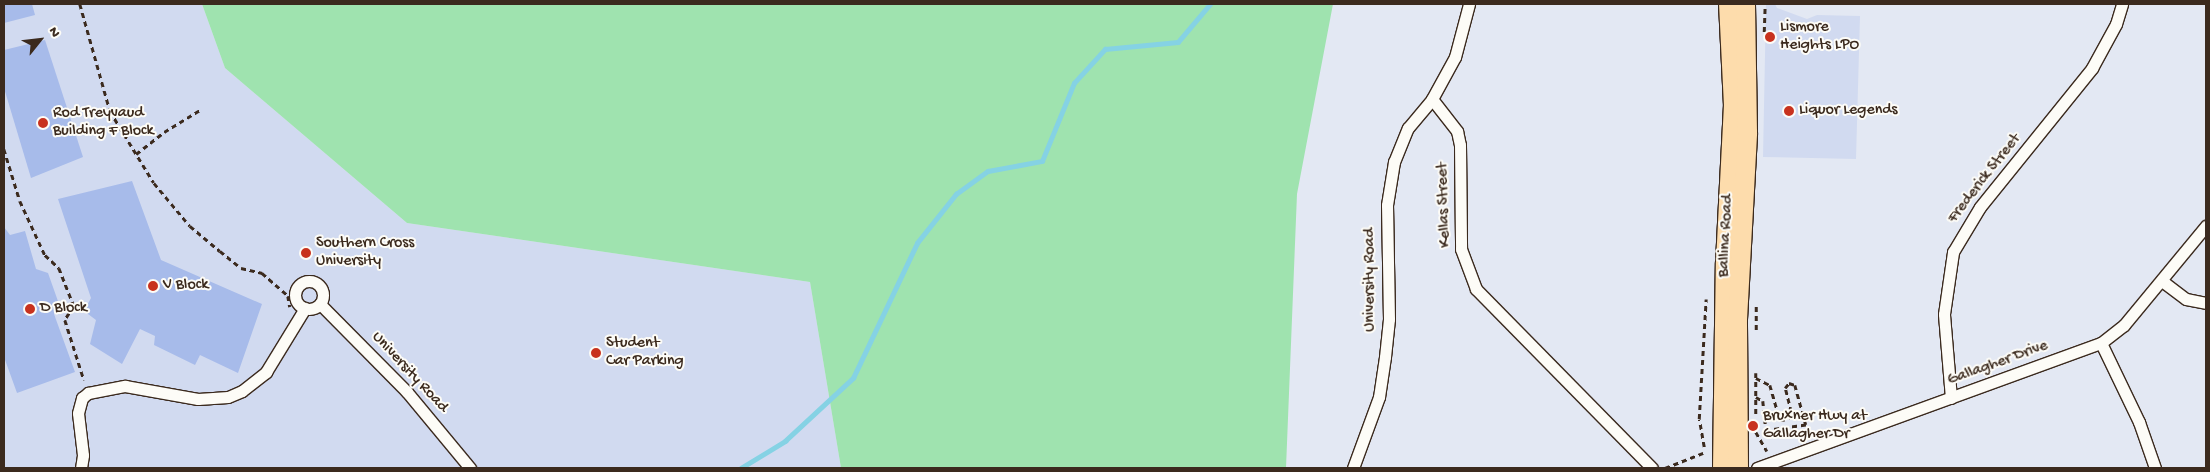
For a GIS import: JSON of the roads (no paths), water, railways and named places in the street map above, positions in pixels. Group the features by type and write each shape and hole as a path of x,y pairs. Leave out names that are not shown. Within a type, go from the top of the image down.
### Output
{"main road":[{"name":"Ballina Road","path":"1722,468 1725,262 1733,105 1728,4"},
{"name":"Ballina Road","path":"1738,468 1737,319 1747,132 1745,4"}],"street":[{"path":"1432,98 1455,57 1469,4"},
{"name":"Frederick Street","path":"1951,398 1944,314 1953,252 1980,207 2092,68 2116,24 2122,4"},
{"name":"University Road","path":"1353,468 1379,397 1385,357 1389,319 1387,205 1394,162 1408,128 1432,98"},
{"name":"Kellas Street","path":"1432,98 1451,119 1458,138 1461,248 1476,289 1652,468"},
{"name":"Gallagher Drive","path":"1757,468 2101,343 2124,325 2206,226"},
{"path":"2162,281 2186,300 2206,303"},
{"path":"81,468 78,413 82,398 88,393 125,386 198,399 228,397 242,391 266,372 305,308 320,304 321,289 312,282 304,283 298,287 295,296 298,304 305,308"},
{"name":"University Road","path":"320,304 407,392 470,468"},
{"path":"2101,343 2139,422 2155,468"}],"waterway":[{"path":"741,468 785,441 853,378 917,243 956,194 988,171 1042,161 1074,83 1105,49 1178,42 1210,4"}],"place":[{"name":"Lismore Heights LPO","path":"1770,37"},
{"name":"Liquor Legends","path":"1789,111"},
{"name":"Rod Treyvaud Building F Block","path":"43,123"},
{"name":"Southern Cross University","path":"306,253"},
{"name":"V Block","path":"153,286"},
{"name":"D Block","path":"30,309"},
{"name":"Student Car Parking","path":"596,353"},
{"name":"Bruxner Hwy at Gallagher Dr","path":"1753,426"}]}
